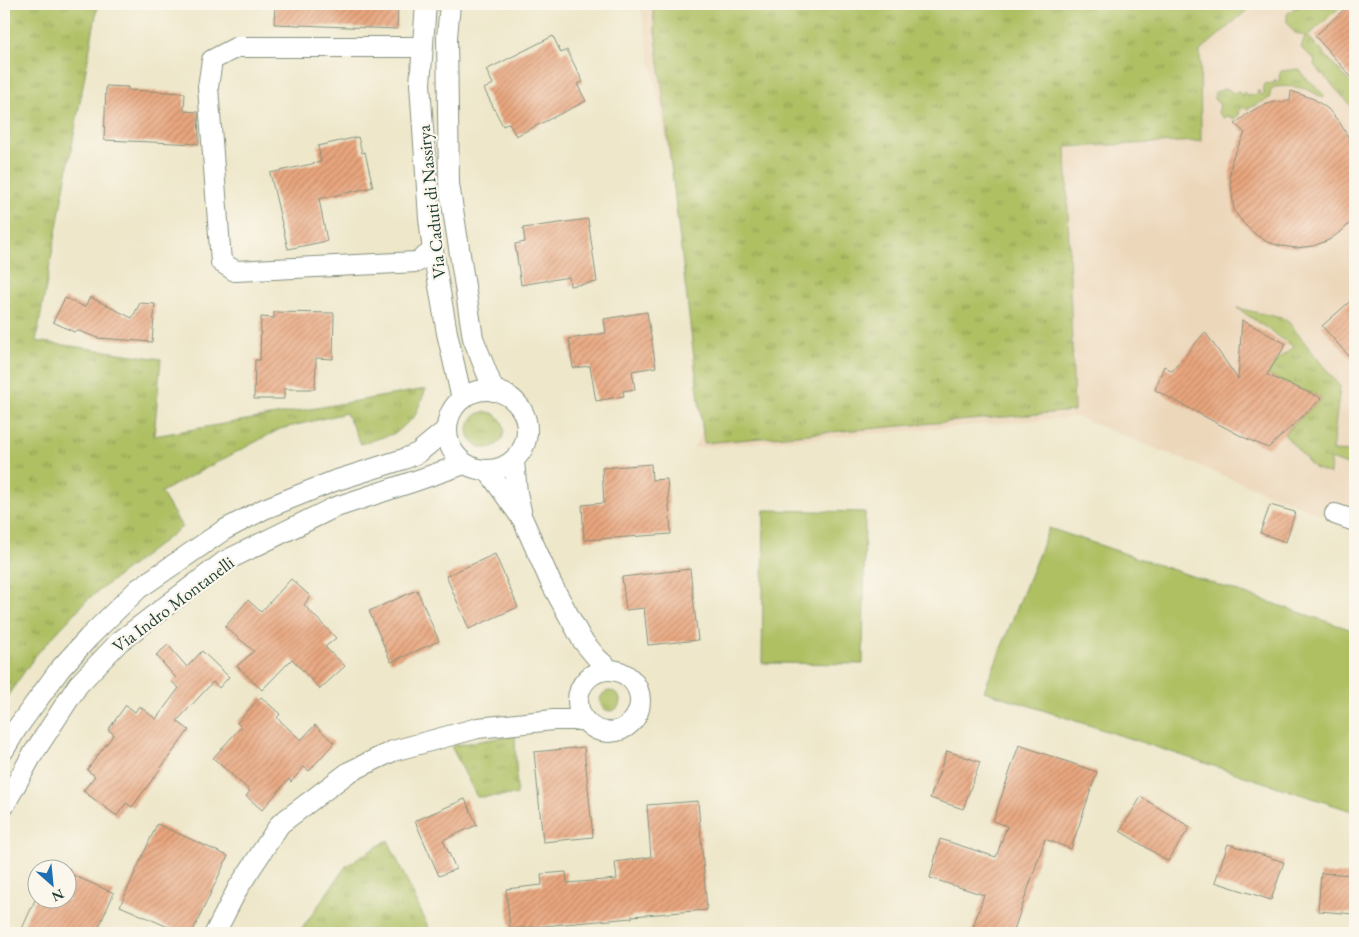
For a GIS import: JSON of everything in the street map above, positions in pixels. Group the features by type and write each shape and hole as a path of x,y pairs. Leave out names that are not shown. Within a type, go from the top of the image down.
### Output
{"street":[{"name":"Via Caduti di Nassirya","path":"426,4 420,84 429,218 447,333 462,399"},
{"name":"Via Caduti di Nassirya","path":"450,4 447,37 449,184 473,338 494,391"},
{"path":"423,47 237,47 212,60 208,87 221,262 235,270 417,262 434,252"},
{"path":"483,390 494,391 506,395 516,403 524,414 527,438 522,451 514,461 506,466 488,471 475,469 464,464 454,454 448,442 447,429 449,418 454,408 471,393 483,390"},
{"name":"Via Indro Montanelli","path":"4,750 17,728 60,669 89,637 138,589 224,530 264,509 334,480 418,453 447,429"},
{"path":"514,461 522,520"},
{"name":"Via Indro Montanelli","path":"4,806 30,757 78,686 119,642 225,560 333,508 464,464"},
{"path":"488,471 522,520 551,583 583,643 587,679"},
{"path":"1335,514 1355,521"},
{"path":"583,643 610,670"},
{"path":"601,670 610,670 620,671 628,676 635,684 640,701 638,712 626,727 618,731 608,732 591,727 584,720 580,713 578,695 581,686 593,674 601,670"},
{"path":"215,933 238,888 280,824 349,772 393,751 478,728 553,720 584,720"}],"shaded area":[{"path":"640,4 1355,4 1355,528 1077,417 694,448 713,410 710,378"}],"green space":[{"path":"4,4 98,4 36,341 161,359 154,436 426,389 415,416 396,433 361,444 346,413 280,429 161,492 182,527 88,599 36,655 4,701"},
{"path":"652,4 1240,4 1246,11 1200,51 1201,141 1066,147 1074,411 704,443"},
{"path":"1299,4 1343,4 1308,36 1355,88 1355,110 1314,65 1315,60 1301,48 1305,36 1295,33 1287,23 1287,14"},
{"path":"1299,69 1306,79 1325,96 1323,98 1311,91 1300,88 1288,86 1274,87 1270,92 1270,98 1247,109 1244,107 1234,119 1228,116 1223,118 1218,113 1220,105 1214,99 1215,92 1227,88 1233,93 1239,92 1242,96 1244,92 1248,96 1257,94 1258,90 1261,95 1265,94 1263,90 1265,84 1274,83 1275,79 1276,82 1280,80 1281,71"},
{"path":"1237,308 1286,319 1340,387 1332,451 1355,452 1355,468 1331,459 1330,474 1314,468 1284,434 1322,398 1267,375 1277,360 1294,347"},
{"path":"486,412 499,417 504,430 499,443 486,448 473,443 468,430 473,417"},
{"path":"764,510 865,512 863,664 762,663"},
{"path":"1049,528 1355,631 1355,812 984,691"},
{"path":"606,691 614,691 620,697 620,705 614,711 606,711 600,705 600,697"},
{"path":"515,735 517,795 477,797 451,746"},
{"path":"388,840 431,933 299,933 346,866"}],"building":[{"path":"275,4 398,4 397,29 274,24"},
{"path":"1350,4 1355,4 1355,81 1315,36"},
{"path":"553,36 561,53 567,50 583,82 577,84 586,101 516,136 509,123 503,126 484,89 493,84 486,70"},
{"path":"106,86 128,87 128,90 185,93 184,111 198,112 199,144 104,140"},
{"path":"1291,91 1314,99 1328,109 1340,123 1355,148 1355,218 1329,240 1313,246 1296,248 1267,242 1244,224 1234,211 1230,175 1232,160 1245,133 1235,124 1259,107 1274,102 1290,101"},
{"path":"358,137 362,153 365,152 373,187 319,199 327,241 288,249 270,173 321,162 318,146"},
{"path":"588,219 597,282 570,286 569,277 521,285 515,244 525,242 523,228"},
{"path":"90,297 132,318 140,303 155,304 152,342 98,338 76,330 74,332 53,322 65,298 85,307"},
{"path":"1355,297 1355,363 1322,326"},
{"path":"274,312 334,313 333,359 316,358 315,389 284,389 284,399 254,399 255,360 260,360 261,317 274,318"},
{"path":"647,312 656,367 632,371 635,389 623,391 624,396 596,401 590,366 573,368 569,339 606,333 604,319"},
{"path":"1242,320 1286,344 1267,375 1322,398 1268,448 1243,437 1155,390 1164,366 1172,371 1205,332 1238,379"},
{"path":"651,464 652,480 667,479 671,534 584,540 582,505 604,503 602,468"},
{"path":"1270,505 1295,512 1286,542 1260,533"},
{"path":"495,554 518,607 469,629 446,576"},
{"path":"690,569 698,640 648,645 644,608 626,610 622,577"},
{"path":"291,579 310,596 304,605 336,638 325,647 345,666 320,689 292,659 262,690 237,666 254,651 225,627 248,600 261,612"},
{"path":"417,590 439,641 391,662 369,611"},
{"path":"168,645 187,667 202,651 229,677 219,688 213,682 177,721 189,730 132,807 126,803 117,816 83,791 95,776 87,770 114,734 108,730 126,705 135,712 139,706 156,719 179,688 172,682 176,678 156,655"},
{"path":"261,697 280,714 277,718 301,740 315,725 334,743 309,771 304,767 291,782 289,779 262,810 246,796 250,791 213,758 241,727 237,723"},
{"path":"1019,745 1097,772 1071,849 1045,839 1013,933 971,933 984,895 930,878 940,839 996,857 1007,826 993,821"},
{"path":"584,747 593,837 543,842 534,752"},
{"path":"947,751 980,762 963,809 930,798"},
{"path":"1141,797 1190,827 1168,861 1120,831"},
{"path":"465,799 477,825 443,840 456,869 439,876 415,821"},
{"path":"698,801 707,910 510,929 506,889 542,885 541,874 566,872 567,883 617,879 615,862 651,857 647,805"},
{"path":"157,824 228,856 192,933 182,933 120,906"},
{"path":"1228,844 1284,862 1271,900 1215,882"},
{"path":"1321,873 1355,875 1355,914 1318,911"},
{"path":"78,877 114,893 96,933 20,933 30,910 78,910"}]}
